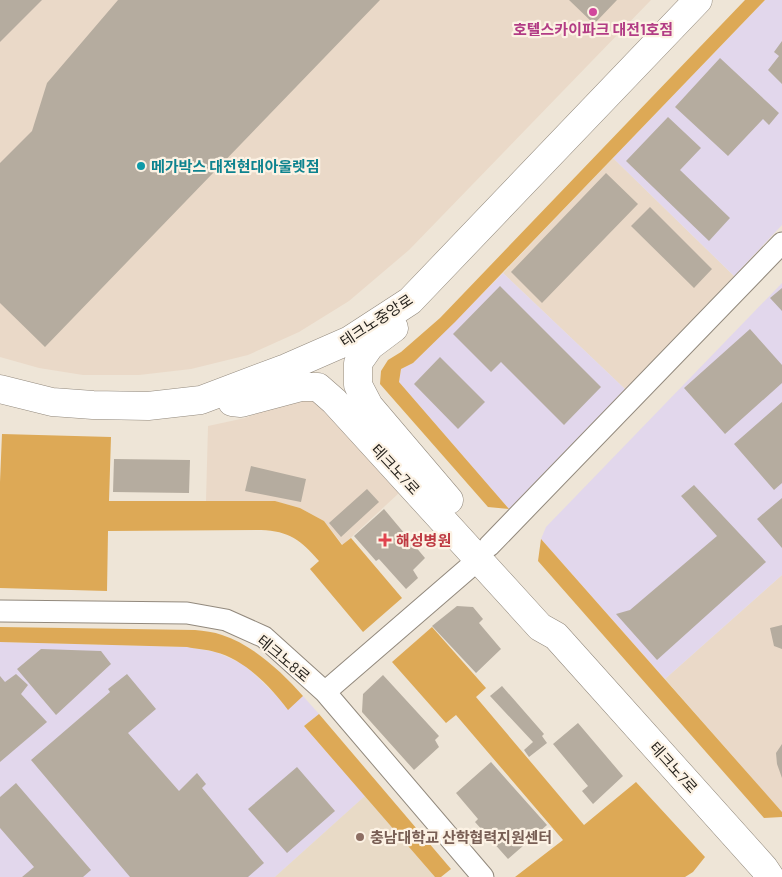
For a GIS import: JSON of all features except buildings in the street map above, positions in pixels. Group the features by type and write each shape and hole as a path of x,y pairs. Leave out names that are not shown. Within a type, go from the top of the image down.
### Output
{"main road":[{"name":"테크노중앙로","path":"0,389 52,402 93,405 148,406 201,400 286,368 350,340 410,301 698,0"},
{"name":"테크노7로","path":"410,301 393,329 370,346 358,363 358,385 368,406 540,627 556,636 767,870"},
{"name":"테크노7로","path":"201,400 241,402 301,387 318,387 484,553"}],"street":[{"path":"325,692 484,553 782,243"},
{"name":"테크노8로","path":"0,611 187,613 226,620 264,637 325,692 483,877"}],"shaded area":[{"path":"0,0 651,0 409,250 349,301 299,332 248,355 191,369 139,375 83,375 39,368 0,357"},
{"path":"745,0 765,0 455,322 413,363 401,369 399,382 509,509 488,507 380,384 381,371 388,360 401,352 440,318"},
{"path":"765,0 782,0 782,225 734,276 613,158"},
{"path":"613,158 734,276 625,389 503,273"},
{"path":"503,273 625,389 509,509 399,382 401,369 413,363"},
{"path":"782,283 782,575 665,679 541,539 546,527"},
{"path":"296,398 310,399 321,403 399,493 343,545 324,521 300,508 274,501 206,501 208,426 245,418"},
{"path":"2,434 111,437 109,501 275,501 300,508 324,521 342,545 351,538 402,598 363,632 310,569 319,561 306,547 287,535 261,530 108,531 107,591 0,588"},
{"path":"541,539 782,812 782,817 764,818 538,561"},
{"path":"782,575 782,812 665,679"},
{"path":"0,627 195,630 216,633 245,645 256,652 286,678 303,696 288,710 265,683 246,667 212,651 187,647 0,642"},
{"path":"432,627 486,688 476,697 584,825 636,782 705,857 693,872 685,877 515,877 563,840 456,715 446,723 392,662"},
{"path":"0,642 187,647 216,652 245,665 279,698 287,709 303,696 319,714 304,726 365,796 275,877 0,877"},
{"path":"319,714 451,869 441,877 435,877 304,726"},
{"name":"충남대학교 산학협력지원센터","path":"365,796 435,877 275,877"}],"place":[{"name":"호텔스카이파크 대전1호점","path":"593,12"},
{"name":"메가박스 대전현대아울렛점","path":"141,166"},
{"name":"해성병원","path":"385,540"},
{"name":"충남대학교 산학협력지원센터","path":"360,837"}]}
